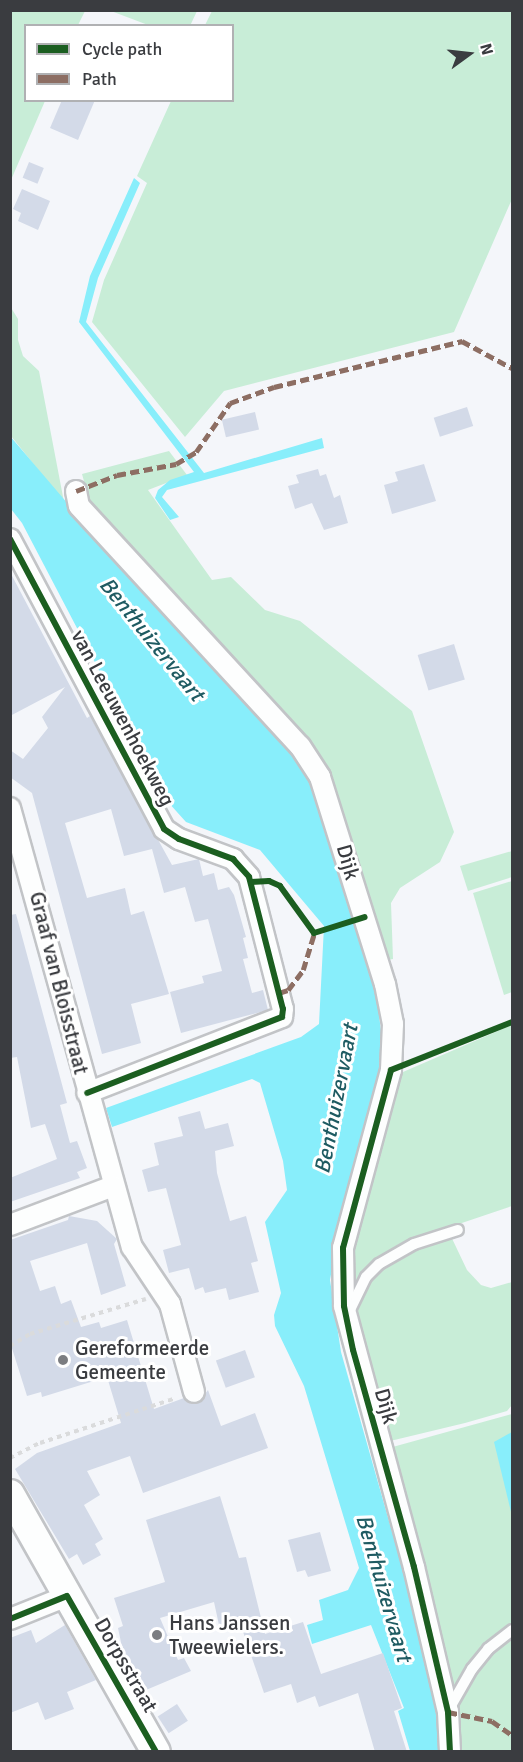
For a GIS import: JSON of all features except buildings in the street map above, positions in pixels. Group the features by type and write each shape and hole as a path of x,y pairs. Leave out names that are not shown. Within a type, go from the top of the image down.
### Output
{"street":[{"name":"Dijk","path":"76,491 79,506 300,746 320,777 339,830 393,1024 391,1070 343,1248 347,1317 448,1712 450,1752"},
{"name":"van Leeuwenhoekweg","path":"10,539 164,829 179,839 233,859 249,877 283,1009 282,1017 87,1093"},
{"name":"Graaf van Bloisstraat","path":"10,808 87,1093 132,1247 171,1304 194,1392"},
{"path":"10,1225 113,1186"},
{"name":"Dorpsstraat","path":"10,1494 156,1752"},
{"path":"10,1619 66,1596"}],"lane":[{"path":"347,1317 366,1277 379,1264 414,1244 458,1230"},
{"path":"448,1712 478,1662 513,1630"}],"path":[{"path":"10,1346 30,1334 164,1294"},
{"path":"10,1458 40,1443 194,1392"}],"green space":[{"path":"11,10 85,11 78,24 24,24 24,102 45,102 11,180"},
{"path":"111,11 197,11 191,24 145,24"},
{"path":"212,11 512,11 512,199 454,332 224,391 185,437 92,322 104,280 147,183 137,176 171,102 234,102 234,24 206,24"},
{"path":"10,306 18,319 18,340 23,356 39,371 64,502 11,436"},
{"path":"169,451 187,475 148,490 212,580 231,577 265,610 300,621 412,711 454,832 440,862 400,888 391,903 393,959 387,960 359,861 318,755 92,510 82,474"},
{"path":"512,851 512,877 468,891 460,866"},
{"path":"512,881 512,992 504,995 473,893"},
{"path":"512,1025 512,1206 447,1228 467,1270 481,1285 491,1288 512,1282 512,1405 507,1411 386,1442 350,1283 353,1237 396,1075"},
{"path":"512,1414 512,1751 457,1751 389,1448"}],"water":[{"path":"134,178 140,183 98,278 86,322 204,473 322,438 324,448 167,490 162,497 179,517 170,520 155,498 158,490 170,480 194,472 79,322 90,276"},
{"name":"Benthuizervaart","path":"10,436 139,587 309,772 339,863 352,917 376,989 384,1057 340,1224 330,1280 341,1352 421,1634 443,1751 410,1751 398,1711 404,1708 371,1625 312,1644 307,1625 323,1620 319,1600 348,1590 359,1568 304,1386 275,1326 274,1315 281,1293 265,1222 287,1190 283,1161 260,1083 252,1079 112,1127 106,1108 301,1037 319,1024 324,926 260,850 186,822 168,802 22,523 11,509"},
{"path":"512,1432 512,1516 494,1442"}],"marked path":[{"path":"76,491 117,475 176,464 196,452 230,403 274,387 462,341 512,368"},
{"path":"279,993 288,990 303,970 314,933"},
{"path":"448,1712 492,1721 512,1735"}],"cycle path":[{"path":"10,539 164,829 179,839 233,859 249,877 283,1009 282,1017 87,1093"},
{"path":"251,882 269,881 280,886 314,933 365,917"},
{"path":"450,1752 448,1712 414,1567 353,1350 344,1306 343,1248 391,1070 512,1022"},
{"path":"10,1619 67,1596 156,1752"}],"place":[{"name":"Gereformeerde Gemeente","path":"63,1360"},
{"name":"Hans Janssen Tweewielers.","path":"157,1635"}]}
